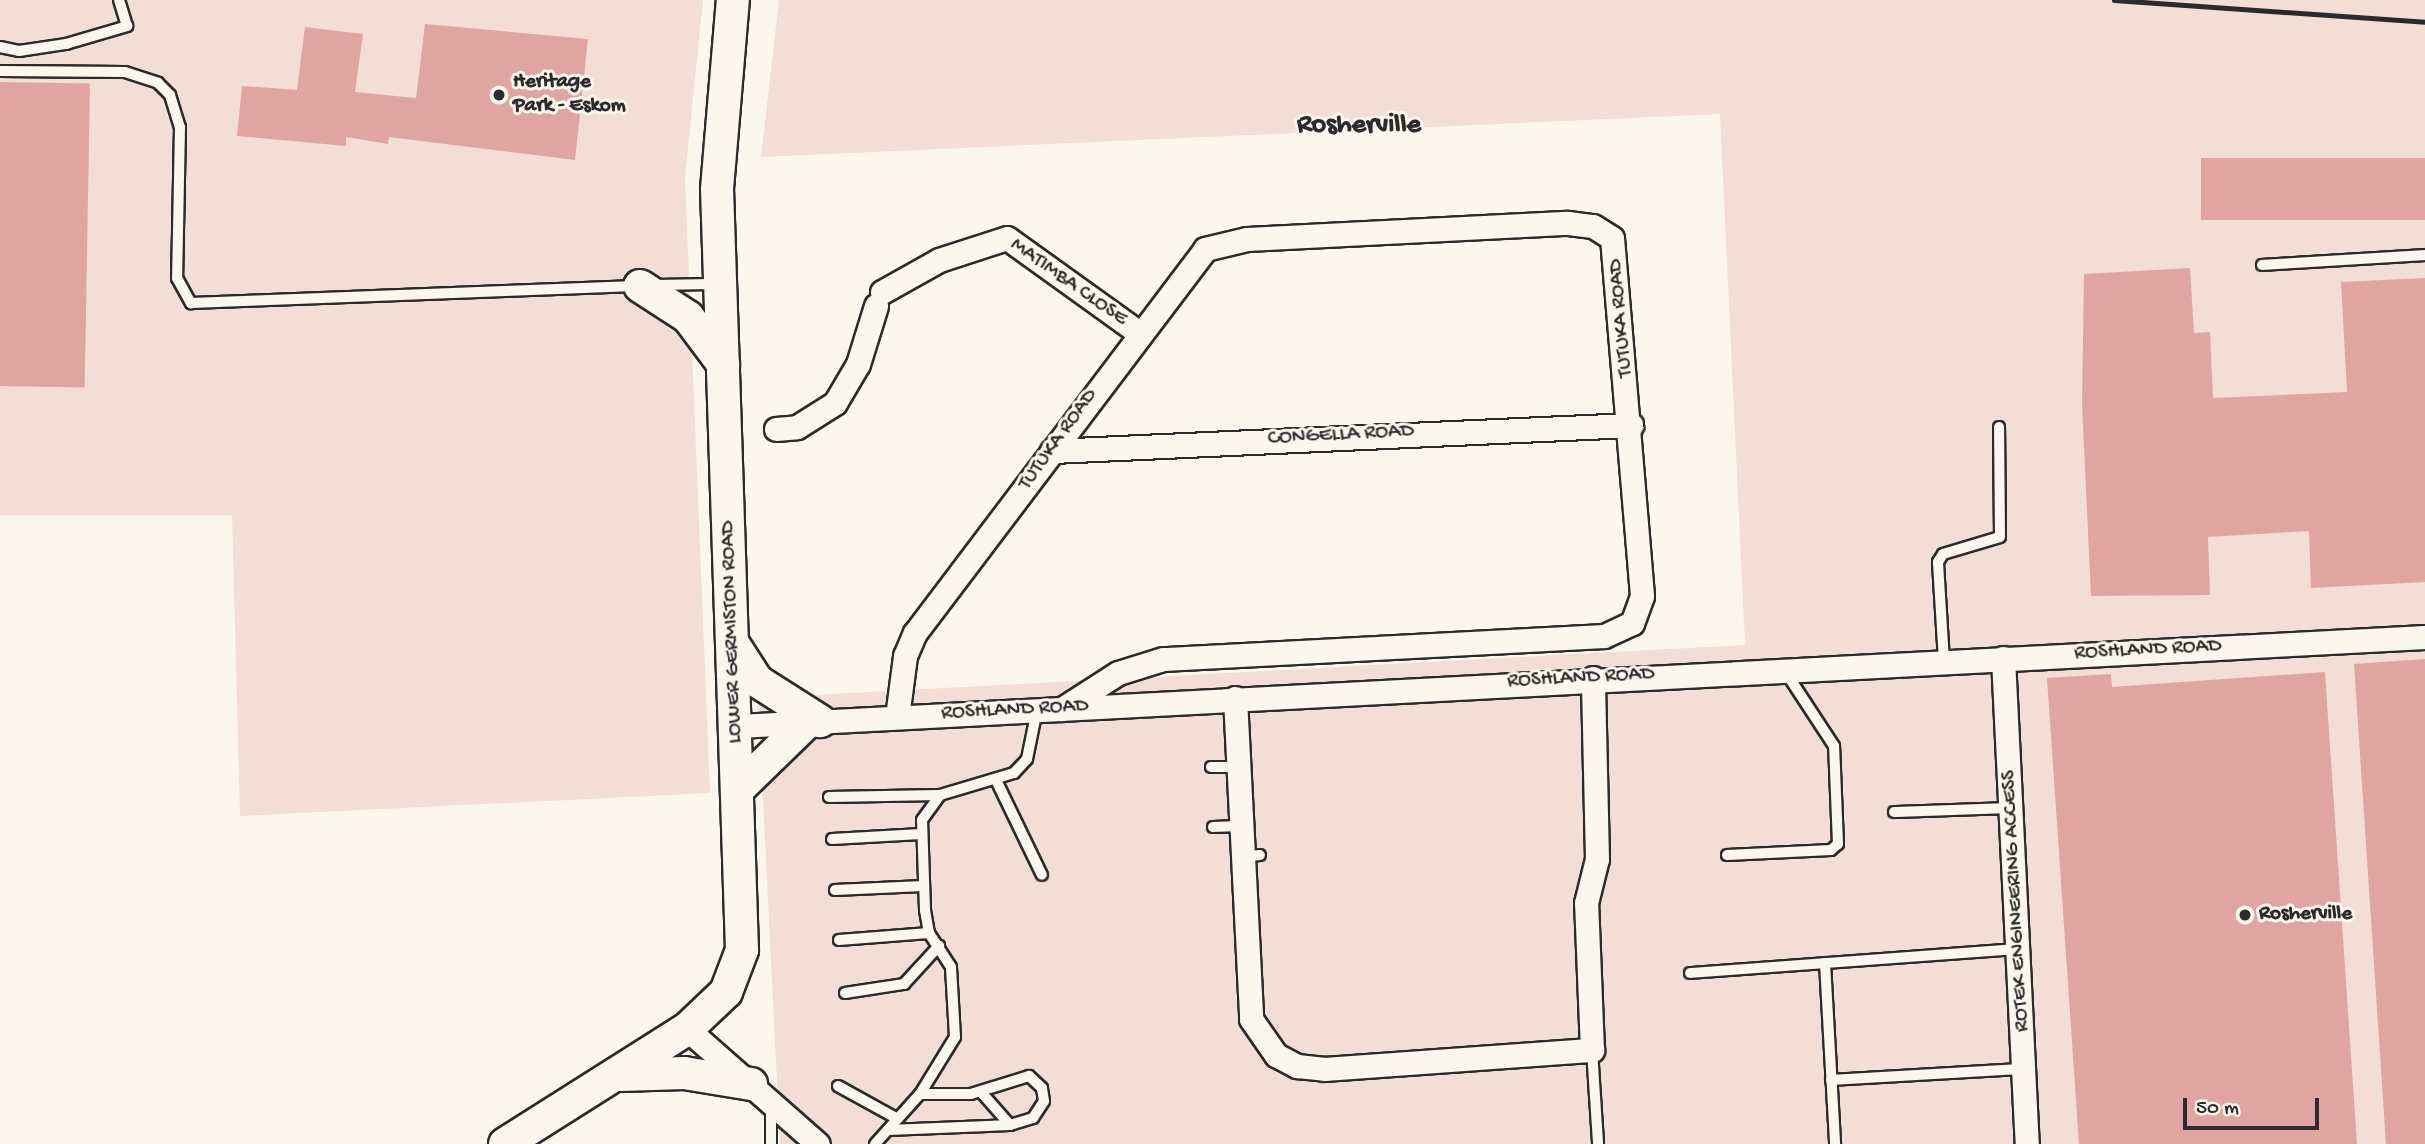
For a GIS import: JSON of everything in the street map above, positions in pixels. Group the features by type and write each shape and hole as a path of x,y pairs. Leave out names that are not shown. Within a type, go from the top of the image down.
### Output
{"street":[{"name":"LOWER GERMISTON ROAD","path":"505,1144 687,1029 726,992 738,967 745,931 718,284 719,158 733,0"},
{"name":"TUTUKA ROAD","path":"897,717 908,645 1193,258 1217,243 1582,224 1615,244 1631,425 1642,596 1640,612 1615,635 1163,659 1118,673 1062,709"},
{"name":"MATIMBA CLOSE","path":"776,429 797,427 835,403 858,364 879,299 939,260 1007,238 1139,333"},
{"path":"640,286 688,317 723,364"},
{"name":"CONGELLA ROAD","path":"1052,451 1631,425"},
{"name":"ROSHLAND ROAD","path":"738,726 1593,678 2425,637"},
{"path":"733,644 757,681 813,722 738,789"},
{"name":"ROTEK ENGINEERING ACCESS","path":"2003,659 2026,1069 2027,1144"},
{"path":"1236,698 1239,826 1250,856 1251,1020 1262,1042 1289,1063 1325,1069 1592,1049 1586,903 1597,849 1593,678"},
{"path":"687,1029 818,1144"},
{"path":"615,1076 684,1073 761,1092"}],"lane":[{"path":"0,47 19,51 66,44 127,26 119,0"},
{"path":"0,71 125,72 150,79 170,95 180,127 177,278 191,303 718,284"},
{"path":"2262,265 2425,255"},
{"path":"1944,661 1938,562 1943,554 2000,537 1999,427"},
{"path":"1727,855 1808,852 1838,844 1835,746 1784,669"},
{"path":"829,797 940,794 997,782 1027,759 1038,710"},
{"path":"1211,767 1237,767"},
{"path":"997,782 1042,875"},
{"path":"876,1144 920,1094 955,1037 951,967 929,933 923,886 921,834 928,805 940,794"},
{"path":"1894,811 2011,808"},
{"path":"1213,827 1239,826"},
{"path":"832,839 921,834"},
{"path":"835,890 923,886"},
{"path":"839,940 929,933"},
{"path":"845,993 904,984 939,946"},
{"path":"1690,973 2019,949"},
{"path":"1825,963 1835,1144"},
{"path":"1592,1049 1598,1144"},
{"path":"1831,1080 2026,1069"},
{"path":"888,1130 1010,1125 1033,1118 1044,1101 1042,1088 1029,1076 1013,1077 981,1092 920,1094"},
{"path":"838,1086 898,1119"},
{"path":"761,1092 771,1144"},
{"path":"981,1092 1010,1125"}],"shaded area":[{"path":"0,0 703,0 685,178 710,793 240,816 232,515 0,515"},
{"name":"Rosherville","path":"779,0 2425,0 2425,1144 780,1144 758,698 1745,645 1720,114 761,157"}],"building":[{"name":"Heritage Park - Eskom","path":"425,24 588,39 575,160 389,137 388,144 346,137 346,146 237,136 242,86 297,90 305,27 363,34 355,92 416,98"},
{"path":"0,82 90,84 85,388 0,386"},
{"path":"2201,158 2425,158 2425,220 2201,220"},
{"path":"2190,268 2194,333 2210,332 2213,398 2347,392 2341,282 2425,278 2425,582 2311,588 2309,531 2208,537 2210,595 2091,596 2082,404 2084,274"},
{"name":"Rosherville","path":"2425,659 2425,1144 2386,1144 2354,664"},
{"name":"Rosherville","path":"2325,672 2357,1144 2079,1144 2047,678 2111,674 2112,687"}],"railway":[{"path":"2114,0 2425,22"}],"place":[{"name":"Heritage Park - Eskom","path":"499,95"},
{"name":"Rosherville","path":"2245,915"}],"district":[{"name":"Rosherville","path":"1359,126"}]}
